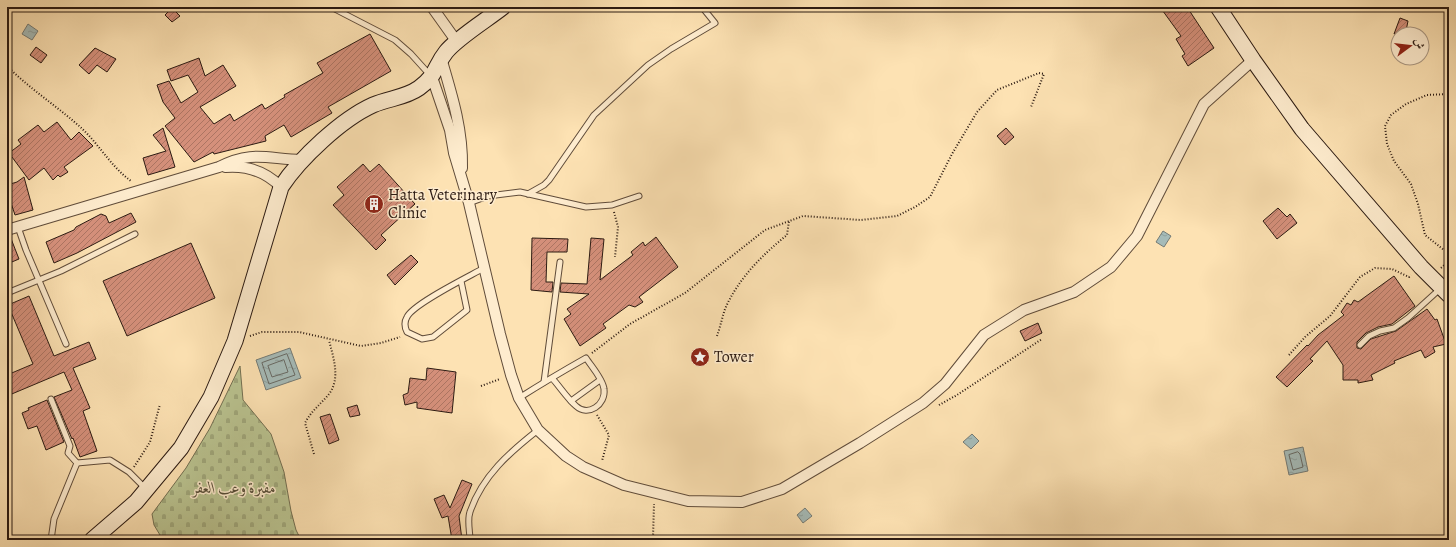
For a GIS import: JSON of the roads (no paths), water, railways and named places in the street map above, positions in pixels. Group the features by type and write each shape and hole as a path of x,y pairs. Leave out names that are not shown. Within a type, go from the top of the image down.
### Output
{"main road":[{"path":"92,540 136,502 181,448 211,398 235,341 281,187 302,160 329,136 364,110 373,105 399,98 418,89 432,77 446,51 503,7"},
{"path":"1218,7 1252,60 1302,129 1421,267 1445,291"}],"street":[{"path":"432,7 457,42"},
{"path":"441,58 458,119 462,154 461,174"},
{"path":"432,77 440,98 469,203 511,375 519,398 538,430 566,456 583,467 624,485 688,501 742,502 782,489 860,443 923,403 946,384 984,335 1024,310 1074,292 1111,267 1137,236 1204,104 1252,60"},
{"path":"7,230 218,167 231,161 254,156 302,160"},
{"path":"218,167 238,166 254,169 269,176 281,187"}],"lane":[{"path":"331,7 395,40 411,54 432,77"},
{"path":"528,194 544,185 549,180 586,124 603,106 654,61 715,23 702,7"},
{"path":"469,203 488,196 520,192 586,207 612,205 639,196"},
{"path":"18,227 38,280 66,344"},
{"path":"7,293 135,234"},
{"path":"544,382 560,262"},
{"path":"462,281 467,310 433,337 422,340 407,332 405,326 406,318 414,309 484,268"},
{"path":"1360,345 1369,336 1380,330 1394,328 1445,291"},
{"path":"519,398 544,382 586,358 604,388 604,397 600,405 593,410 584,410 577,407 571,401 552,378"},
{"path":"571,401 600,380"},
{"path":"51,399 70,446 68,453 76,463"},
{"path":"470,540 469,513 488,477 507,454 538,430"},
{"path":"76,463 110,460 129,472 146,489"},
{"path":"51,540 54,519 76,463"}],"water":[{"path":"28,24 38,31 32,40 22,34"},
{"path":"1163,231 1171,236 1164,247 1156,242"},
{"path":"290,348 301,378 266,390 256,360"},
{"path":"972,434 979,441 971,449 963,442"},
{"path":"1303,447 1308,471 1289,475 1284,451"},
{"path":"805,508 812,516 803,523 797,515"}],"place":[{"name":"Hatta Veterinary Clinic","path":"374,204"},
{"name":"Tower","path":"700,357"}],"park label":[{"name":"مفبرة وعب العفر","path":"234,488"}]}
